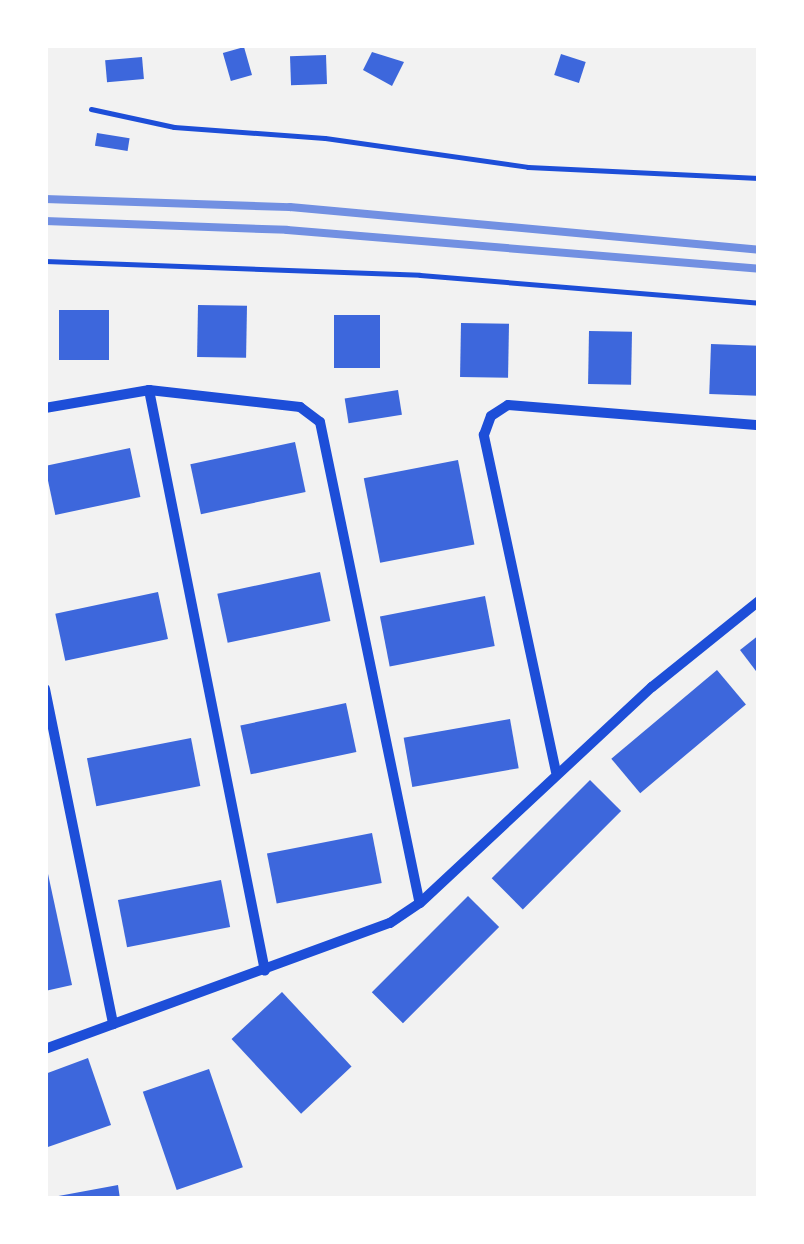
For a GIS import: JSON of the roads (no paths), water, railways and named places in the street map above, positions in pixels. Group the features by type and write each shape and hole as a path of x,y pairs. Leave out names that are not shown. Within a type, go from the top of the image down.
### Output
{"street":[{"path":"149,390 265,971"},
{"path":"45,408 149,390 300,406 320,422 420,903"},
{"path":"556,772 484,434 490,416 508,405 759,426"},
{"path":"45,1049 390,923 420,903 556,772 759,601"},
{"path":"45,688 113,1024"}],"railway":[{"path":"45,199 290,207 759,250"},
{"path":"45,221 287,230 759,269"}]}
